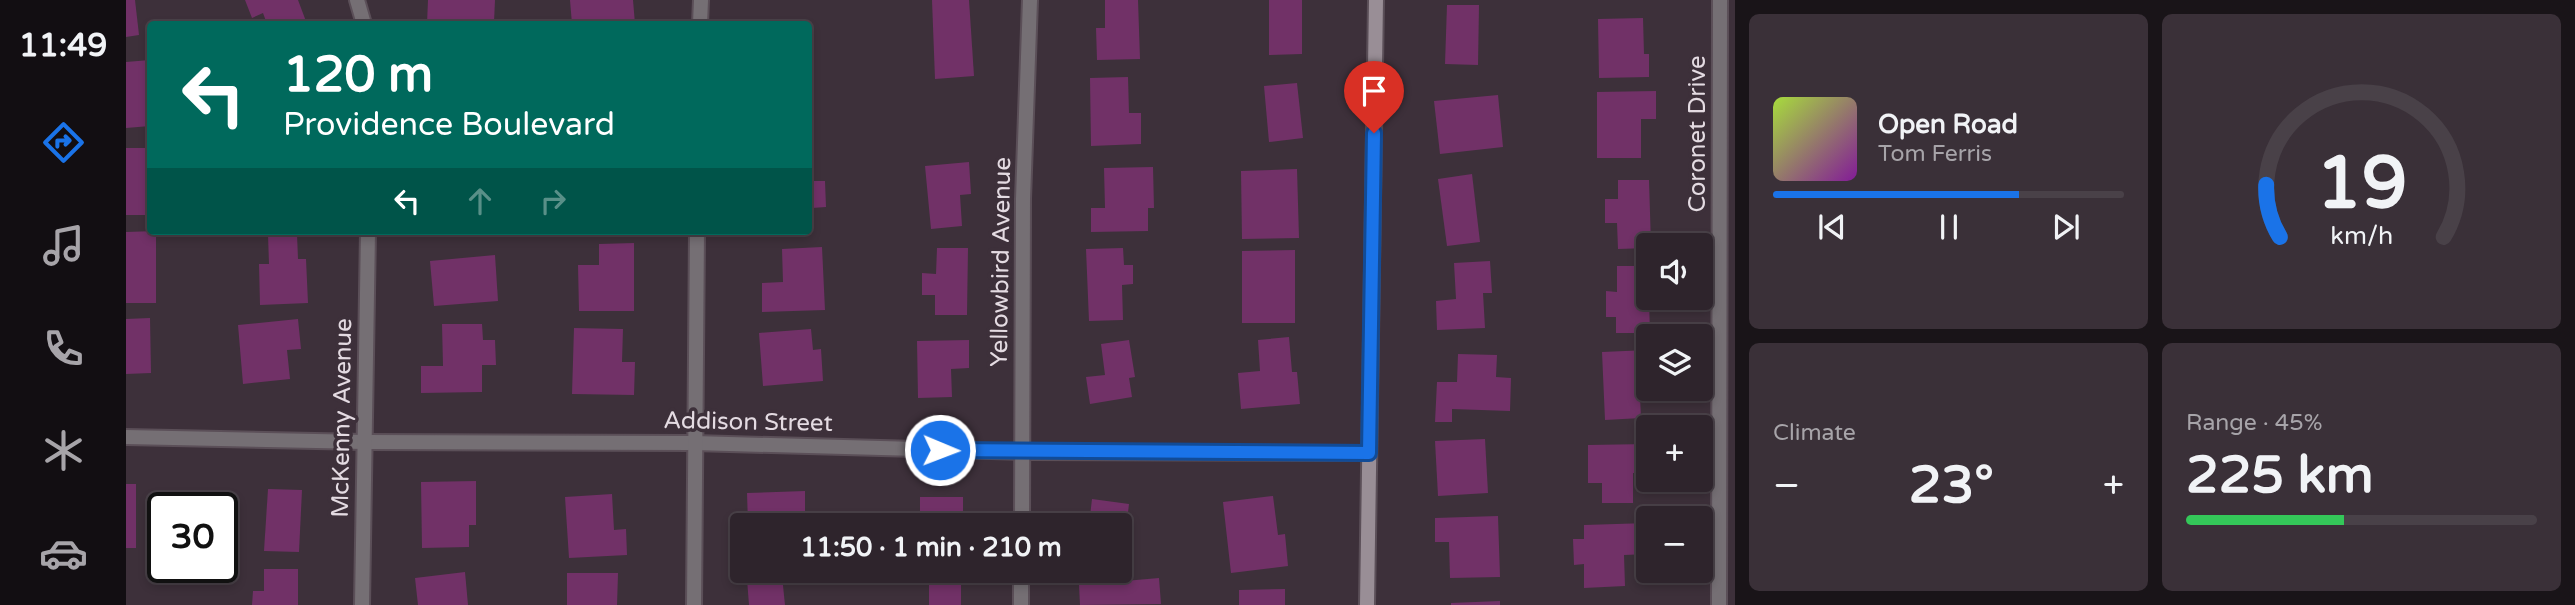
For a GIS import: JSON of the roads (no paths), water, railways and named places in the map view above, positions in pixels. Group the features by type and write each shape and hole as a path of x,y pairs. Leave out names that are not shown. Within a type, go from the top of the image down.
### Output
{"main road":[{"path":"1367,605 1376,0"}],"street":[{"path":"357,0 363,21"},
{"path":"700,21 701,0"},
{"name":"Yellowbird Avenue","path":"1022,513 1023,199 1030,0"},
{"name":"Coronet Drive","path":"1719,605 1720,0"},
{"name":"McKenny Avenue","path":"362,605 368,235"},
{"path":"694,605 697,235"},
{"name":"Addison Street","path":"126,437 365,442 694,443 1023,452 1369,453"},
{"path":"1021,583 1021,605"}]}
